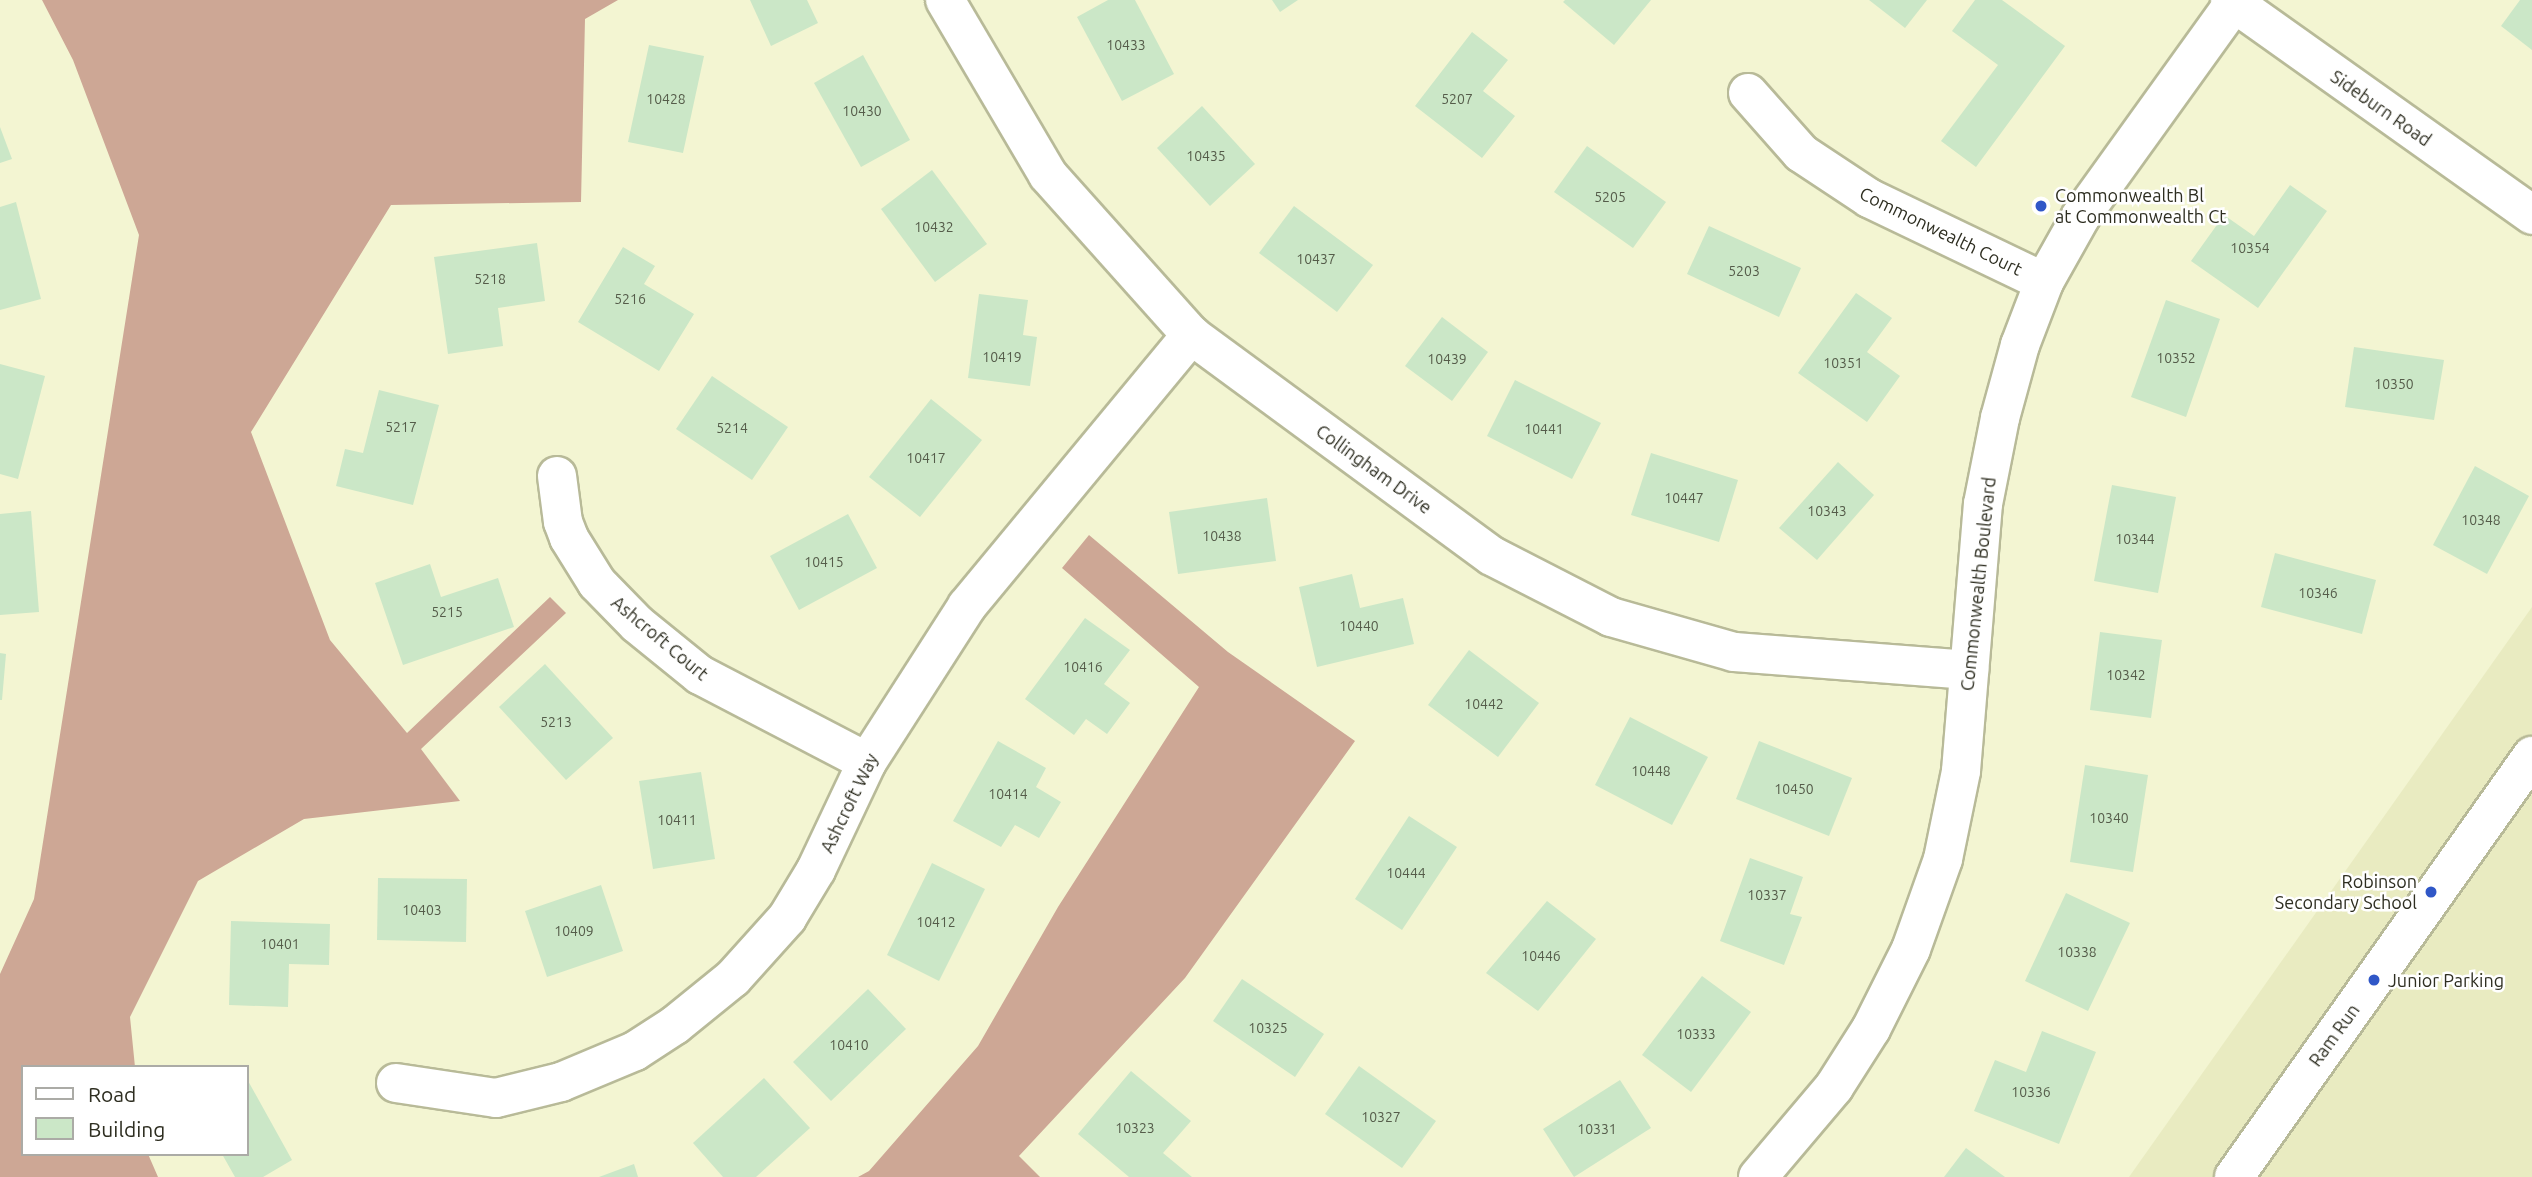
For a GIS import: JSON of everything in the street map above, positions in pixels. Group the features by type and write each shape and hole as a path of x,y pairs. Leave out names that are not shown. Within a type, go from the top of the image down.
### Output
{"street":[{"name":"Collingham Drive","path":"945,0 1048,175 1191,335 1492,556 1611,617 1734,652 1969,670"},
{"name":"Sideburn Road","path":"2232,1 2532,215"},
{"name":"Commonwealth Boulevard","path":"1758,1177 1834,1087 1871,1029 1911,949 1943,859 1961,771 1983,504 2000,418 2020,345 2044,282 2081,216 2232,1"},
{"name":"Commonwealth Court","path":"1748,93 1801,153 1869,198 2044,282"},
{"name":"Ashcroft Way","path":"396,1083 496,1098 517,1095 598,1069 635,1051 675,1025 733,978 787,918 816,870 867,762 967,606 1191,335"},
{"name":"Ashcroft Court","path":"557,476 563,522 569,538 597,583 637,624 700,675 867,762"},
{"name":"Ram Run","path":"2234,1177 2532,756"}],"shaded area":[{"path":"42,0 618,0 585,19 581,202 391,205 251,432 330,640 407,733 550,597 566,613 421,749 460,801 304,819 198,881 130,1017 135,1065 21,1065 21,1156 149,1156 158,1177 0,1177 0,974 34,899 139,235 73,60"},
{"path":"1089,535 1228,652 1355,741 1185,978 1019,1156 1040,1177 858,1177 869,1171 978,1046 1058,907 1199,687 1062,568"},
{"name":"Robinson Secondary School","path":"2532,607 2532,1177 2129,1177"}],"building":[{"path":"750,0 807,0 818,23 771,46"},
{"path":"1108,0 1135,0 1174,74 1122,101 1077,17"},
{"path":"1272,0 1298,0 1280,12"},
{"path":"1651,0 1614,45 1563,2"},
{"path":"1869,0 1927,0 1905,28"},
{"path":"1975,0 2002,0 2065,46 1976,167 1941,141 1998,65 1952,31"},
{"path":"2520,0 2532,0 2532,50 2501,26"},
{"path":"1472,32 1508,60 1483,91 1515,116 1482,158 1415,106"},
{"path":"649,45 704,56 683,153 628,142"},
{"path":"863,55 910,140 861,167 814,83"},
{"path":"1202,106 1255,164 1210,206 1157,148"},
{"path":"0,127 12,159 0,163"},
{"path":"1587,146 1666,202 1633,248 1554,192"},
{"path":"932,170 987,244 935,282 881,209"},
{"path":"2290,185 2327,211 2258,308 2191,261 2224,215 2254,236"},
{"path":"16,202 41,299 0,310 0,207"},
{"path":"1294,206 1373,265 1337,312 1259,253"},
{"path":"1709,226 1801,268 1779,317 1687,274"},
{"path":"537,243 545,301 498,308 503,346 448,354 434,257"},
{"path":"623,247 655,266 644,284 694,314 659,371 578,322"},
{"path":"1856,293 1892,318 1867,352 1900,376 1867,422 1798,373"},
{"path":"979,294 1028,300 1023,335 1037,337 1030,386 968,378"},
{"path":"2166,300 2220,319 2186,417 2131,397"},
{"path":"1442,317 1488,352 1452,401 1405,366"},
{"path":"2354,347 2444,360 2434,420 2345,407"},
{"path":"0,364 45,376 18,479 0,474"},
{"path":"712,376 788,427 752,480 676,429"},
{"path":"1515,380 1601,423 1572,479 1487,436"},
{"path":"379,390 439,405 413,505 336,486 345,449 363,453"},
{"path":"931,399 982,440 920,517 869,477"},
{"path":"1651,453 1738,480 1719,542 1631,515"},
{"path":"1838,462 1874,495 1817,560 1779,528"},
{"path":"2475,466 2529,496 2487,574 2433,545"},
{"path":"2112,485 2176,497 2158,593 2094,581"},
{"path":"1267,498 1276,561 1178,574 1169,512"},
{"path":"31,511 39,612 0,615 0,514"},
{"path":"848,514 877,568 799,610 770,556"},
{"path":"2275,553 2376,580 2362,634 2261,607"},
{"path":"430,564 441,597 498,578 514,627 403,665 375,583"},
{"path":"1352,574 1360,608 1403,598 1414,644 1317,667 1299,587"},
{"path":"1085,618 1130,650 1104,684 1130,703 1107,734 1086,719 1074,735 1025,699"},
{"path":"2100,632 2162,640 2151,718 2090,710"},
{"path":"1469,650 1539,703 1498,757 1428,705"},
{"path":"0,653 6,654 2,700 0,700"},
{"path":"545,664 613,738 566,780 499,707"},
{"path":"1630,717 1708,757 1672,825 1595,785"},
{"path":"998,741 1046,768 1036,787 1061,802 1039,838 1015,825 1001,847 953,821"},
{"path":"1759,741 1852,778 1829,836 1736,799"},
{"path":"2085,765 2148,775 2133,872 2070,862"},
{"path":"701,772 715,859 653,869 639,781"},
{"path":"1409,816 1457,847 1402,930 1355,899"},
{"path":"1750,858 1803,877 1790,914 1802,917 1784,965 1720,941"},
{"path":"932,863 985,889 939,981 887,955"},
{"path":"378,878 467,879 466,942 377,940"},
{"path":"601,885 623,951 547,977 525,911"},
{"path":"2066,893 2130,923 2088,1011 2025,981"},
{"path":"1547,901 1596,939 1538,1011 1486,973"},
{"path":"231,921 330,924 329,965 289,964 288,1007 229,1005"},
{"path":"1702,976 1751,1012 1691,1092 1642,1055"},
{"path":"1242,979 1324,1034 1295,1077 1213,1021"},
{"path":"868,989 906,1029 831,1101 793,1062"},
{"path":"2042,1031 2096,1052 2059,1144 1974,1111 1995,1060 2026,1072"},
{"path":"1359,1066 1436,1121 1402,1168 1325,1114"},
{"path":"1131,1071 1191,1121 1163,1153 1192,1177 1129,1177 1078,1134"},
{"path":"764,1078 810,1128 756,1177 723,1177 693,1143"},
{"path":"1620,1080 1651,1128 1574,1177 1543,1129"},
{"path":"248,1081 292,1160 263,1177 235,1177 223,1156 248,1156"},
{"path":"1966,1148 2005,1177 1944,1177"},
{"path":"634,1164 638,1177 599,1177"}],"place":[{"name":"Commonwealth Bl at Commonwealth Ct","path":"2041,206"},
{"name":"Robinson Secondary School","path":"2431,892"},
{"name":"Junior Parking","path":"2374,980"}]}
